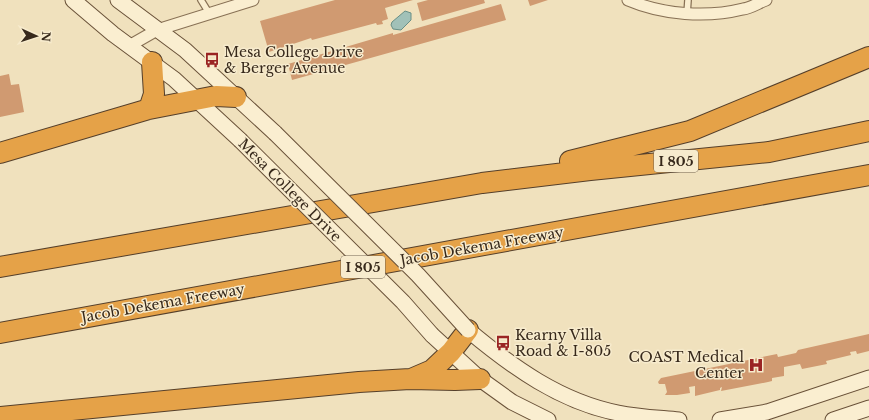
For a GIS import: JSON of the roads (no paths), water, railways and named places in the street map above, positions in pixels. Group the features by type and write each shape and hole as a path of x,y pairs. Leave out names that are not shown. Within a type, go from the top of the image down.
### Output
{"highway":[{"path":"482,183 690,131 869,57"},
{"path":"149,109 154,94 152,62"},
{"path":"0,153 149,109 216,96 236,97"},
{"name":"I 805","path":"0,267 482,183 590,170 769,152 869,131"},
{"name":"Jacob Dekema Freeway","path":"0,333 866,177"},
{"path":"410,379 432,370 451,352 468,330"},
{"path":"0,417 349,383 410,379 480,379"}],"main road":[{"name":"Mesa College Drive","path":"73,0 129,46 174,79 240,140 398,296 432,335 480,379 512,402 548,420"},
{"name":"Mesa College Drive","path":"118,0 186,50 275,133 418,275 468,330 514,366 561,394 586,404 618,413 679,420"},
{"path":"720,420 767,412 869,378"},
{"path":"833,420 869,408"}],"street":[{"path":"129,46 157,30 253,0"},
{"path":"628,0 637,4 687,14 715,14 744,9 766,0"}],"lane":[{"path":"201,0 209,13"},
{"path":"687,14 688,0"}],"water":[{"path":"405,11 411,13 411,20 401,30 393,29 391,25 392,22"}],"place":[{"name":"Mesa College Drive & Berger Avenue","path":"212,60"},
{"name":"Kearny Villa Road & I-805","path":"503,343"},
{"name":"COAST Medical Center","path":"756,365"}]}
